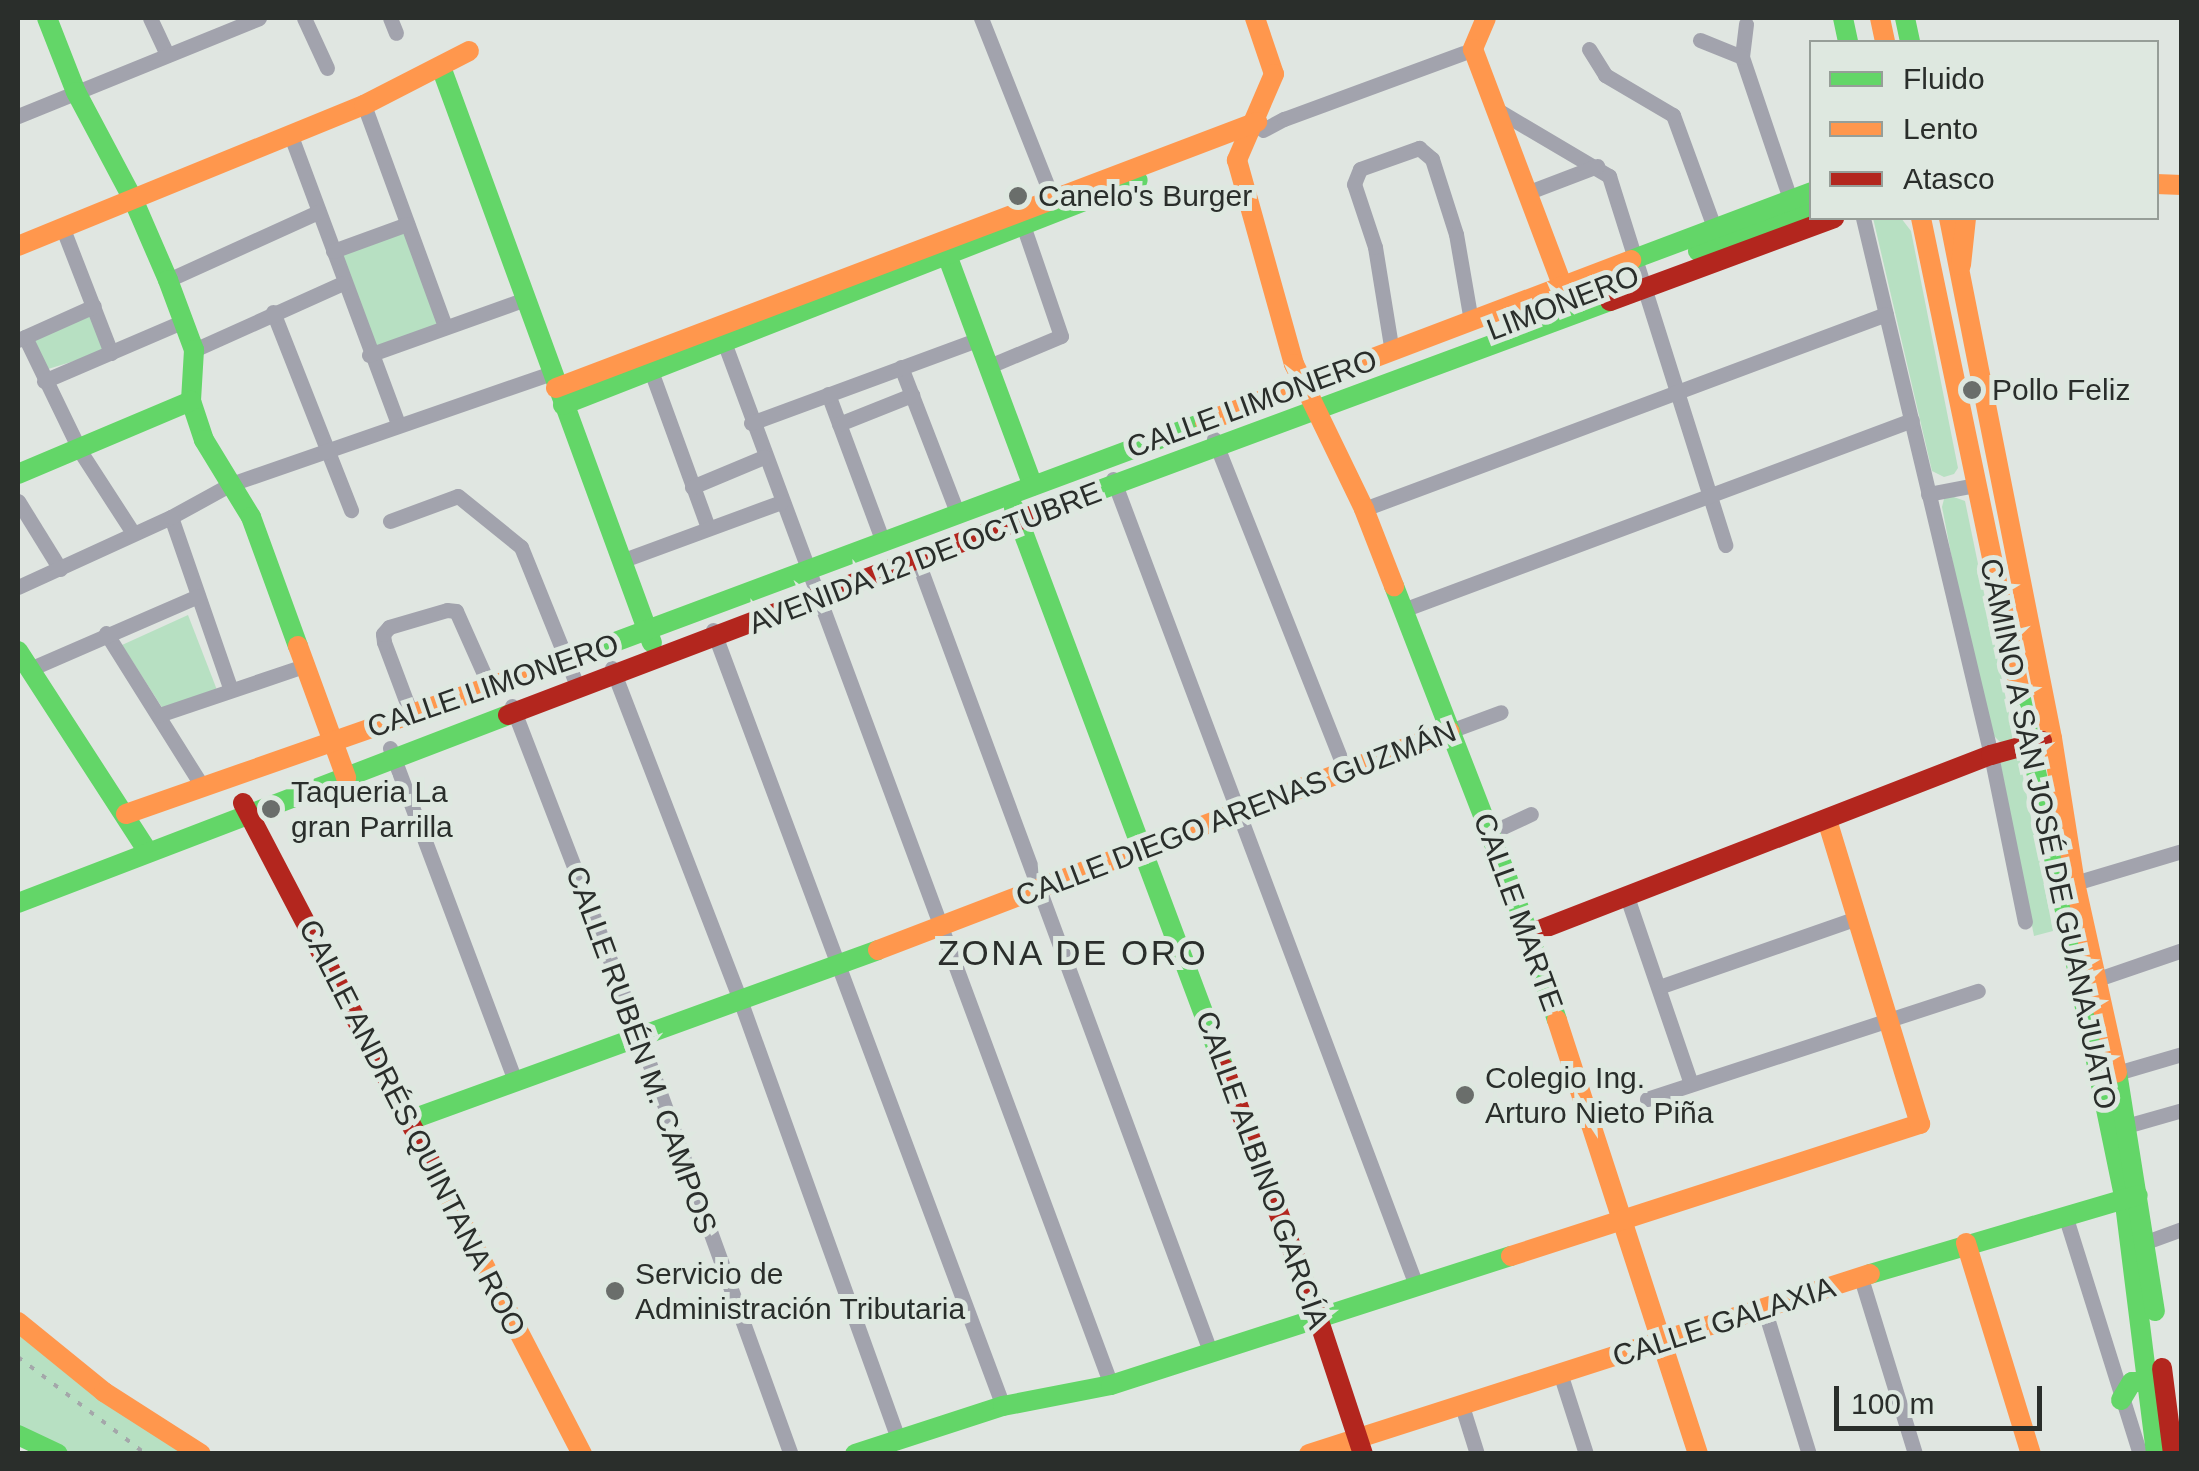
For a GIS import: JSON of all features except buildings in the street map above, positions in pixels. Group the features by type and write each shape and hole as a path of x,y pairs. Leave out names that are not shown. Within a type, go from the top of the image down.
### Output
{"street":[{"path":"47,18 76,92 133,199 168,280 194,350 192,401 204,440 251,517 344,771"},
{"path":"150,18 167,54"},
{"path":"304,18 327,68"},
{"path":"981,18 1055,204"},
{"path":"1256,18 1274,74 1262,126"},
{"path":"1262,126 1286,73 1267,18"},
{"path":"557,389 721,335 1055,204 1468,51 1486,18"},
{"path":"18,116 251,19"},
{"path":"1746,24 1742,57 1790,199"},
{"path":"1700,40 1742,57"},
{"path":"18,246 292,136 441,67 469,50"},
{"path":"1588,50 1605,75 1673,116 1714,226"},
{"path":"1468,51 1499,111 1562,285"},
{"path":"441,67 654,647"},
{"path":"364,104 445,326"},
{"path":"1499,111 1609,176 1725,545"},
{"name":"CALLE MARTE","path":"1262,126 1238,160 1294,364 1364,509 1529,934 1625,1218 1698,1454"},
{"path":"292,136 369,355 398,424"},
{"path":"1392,352 1375,247 1354,184 1360,169 1419,148 1432,159 1456,234 1471,321"},
{"path":"1530,192 1596,166"},
{"name":"CALLE LIMONERO","path":"126,814 489,684 654,647 813,586 883,542 958,515 1014,509 1033,486 1310,392 1392,352 1562,285 1642,271 1714,226 1809,193"},
{"path":"864,279 947,255 966,239 1023,224 1055,204"},
{"name":"LIMONERO","path":"1642,271 1809,208"},
{"path":"168,280 318,212"},
{"name":"AVENIDA 12 DE OCTUBRE","path":"18,887 144,846 513,708 612,670 654,647 714,632 813,586 915,556 1014,509 1113,480 1215,442 1310,392 1642,271 1827,220"},
{"path":"1863,220 1991,756 2025,922"},
{"name":"CAMINO A SAN JOSÉ DE GUANAJUATO","path":"1921,220 2054,872 2146,1242 2156,1382 2156,1454"},
{"name":"CAMINO A SAN JOSÉ DE GUANAJUATO","path":"1949,220 2052,738 2075,883 2126,1126 2156,1382 2175,1409 2173,1454"},
{"path":"1960,272 1966,220"},
{"path":"333,251 407,224"},
{"path":"987,366 1060,336 1023,224"},
{"path":"63,229 111,353"},
{"path":"947,255 1033,486"},
{"path":"194,350 343,283"},
{"path":"369,355 525,299"},
{"path":"94,306 21,338 80,450 133,533"},
{"path":"274,312 350,510"},
{"path":"1364,509 1886,314"},
{"path":"44,381 184,321"},
{"path":"18,587 171,517 232,484 328,448 398,424 651,372 721,335"},
{"path":"721,335 1111,1385"},
{"path":"751,422 976,340"},
{"path":"901,367 958,515"},
{"path":"651,372 708,528"},
{"path":"828,394 883,542"},
{"path":"839,424 912,396"},
{"path":"18,474 192,401"},
{"path":"1404,610 1912,420"},
{"path":"1215,442 1345,770"},
{"path":"692,487 764,457"},
{"path":"1113,480 1416,1285"},
{"path":"1928,494 1976,485"},
{"path":"390,520 458,496 521,547 570,668"},
{"path":"18,501 60,569"},
{"path":"620,561 781,502"},
{"name":"CALLE ALBINO GARCÍA","path":"1014,509 1317,1315 1360,1446"},
{"path":"171,517 232,690"},
{"path":"915,556 1210,1352"},
{"path":"30,669 198,596"},
{"path":"411,714 384,642 383,634 390,627 447,610 456,611 489,684"},
{"path":"714,632 1003,1406"},
{"path":"106,633 202,786"},
{"path":"18,651 144,846"},
{"path":"159,715 307,666"},
{"name":"AVENIDA 12 DE OCTUBRE","path":"513,708 570,668 612,670"},
{"path":"612,670 739,998 898,1438"},
{"name":"CALLE RUBÉN M. CAMPOS","path":"513,708 639,1035 791,1454"},
{"name":"CALLE DIEGO ARENAS GUZMÁN","path":"407,1121 939,928 1141,846 1501,712"},
{"path":"1529,934 1991,756 2052,738"},
{"path":"392,753 515,1080"},
{"name":"CALLE ANDRÉS QUINTANA ROO","path":"246,808 582,1454"},
{"path":"1490,834 1531,814"},
{"path":"855,1454 1003,1406 1111,1385 1317,1315 1920,1124 1827,820"},
{"name":"AVENIDA 12 DE OCTUBRE","path":"18,903 144,846"},
{"path":"2075,883 2182,851"},
{"path":"2054,872 2062,884 2080,970 2088,982 2182,950"},
{"path":"1626,894 1691,1084"},
{"path":"1658,987 1857,918"},
{"path":"1648,1099 1978,992"},
{"path":"2116,1073 2182,1054"},
{"path":"2126,1126 2182,1110"},
{"name":"CALLE GALAXIA","path":"1310,1454 1360,1446 1462,1406 1664,1340 1966,1243 2132,1195"},
{"path":"2065,1214 2140,1454"},
{"path":"2146,1242 2182,1229"},
{"path":"1966,1243 2031,1454"},
{"path":"1861,1278 1915,1454"},
{"path":"1764,1308 1809,1454"},
{"path":"18,1322 104,1392 201,1454"},
{"path":"1562,1376 1586,1454"},
{"path":"2121,1400 2132,1382 2156,1382"},
{"path":"1462,1406 1477,1454"},
{"path":"18,1435 58,1454"}],"green space":[{"path":"1873,220 1903,220 1911,231 1958,468 1944,477 1932,471"},
{"path":"406,227 442,326 374,350 338,252"},
{"path":"94,311 106,351 37,372 25,332"},
{"path":"1951,496 1965,501 2013,733 2012,740 2002,744 1992,734 1955,574 1942,507 1944,499"},
{"path":"188,615 217,690 163,709 122,645"},
{"path":"2012,751 2020,761 2053,931 2034,936 2000,762"},
{"path":"18,1334 125,1414 189,1453 71,1453 18,1430"}],"railway":[{"path":"18,1357 146,1454"}],"traffic: fast":[{"path":"47,18 76,92 133,199 168,280 194,350 191,401 204,440 251,517 298,646"},
{"path":"1843,18 1848,40"},
{"path":"1905,18 1910,40"},
{"path":"441,67 652,643"},
{"path":"563,405 1138,180"},
{"path":"1631,260 1809,193"},
{"path":"1698,251 1809,208"},
{"path":"947,255 1033,486"},
{"path":"1070,501 1610,301"},
{"path":"18,474 191,401"},
{"path":"572,658 1205,422"},
{"path":"1014,508 1224,1068"},
{"path":"1394,586 1529,934 1557,1020"},
{"path":"18,651 148,852"},
{"path":"2019,689 2124,1196 2156,1454"},
{"path":"18,903 508,715"},
{"path":"407,1121 878,950"},
{"path":"2117,1072 2155,1311"},
{"path":"1870,1274 2138,1195"},
{"path":"855,1454 1003,1406 1111,1385 1511,1256"},
{"path":"2121,1400 2132,1382 2162,1382"},
{"path":"18,1435 58,1454"}],"traffic: slow":[{"path":"1255,18 1274,74 1237,160 1294,364 1364,509 1394,586"},
{"path":"1486,18 1473,49 1562,285"},
{"path":"1880,18 1885,40"},
{"path":"18,246 364,105 469,51"},
{"path":"556,388 1257,122"},
{"path":"2159,184 2182,185"},
{"path":"1921,220 2019,689"},
{"path":"1949,220 2052,738 2075,883 2117,1072"},
{"path":"1961,265 1966,220"},
{"path":"1205,422 1631,260"},
{"path":"298,646 346,777"},
{"path":"126,814 572,658"},
{"path":"878,950 1450,731"},
{"path":"1511,1256 1920,1124 1827,820"},
{"path":"1557,1020 1698,1454"},
{"path":"440,1180 582,1454"},
{"path":"1966,1243 2031,1454"},
{"path":"1309,1454 1870,1274"},
{"path":"18,1322 104,1392 201,1454"}],"traffic: jam":[{"path":"1610,301 1829,220"},
{"path":"508,715 1070,501"},
{"path":"1529,934 1991,755 2042,741"},
{"path":"243,803 440,1180"},
{"path":"1224,1068 1317,1315 1363,1454"},
{"path":"2162,1368 2173,1454"}],"place":[{"name":"Canelo's Burger","path":"1018,196"},
{"name":"Pollo Feliz","path":"1972,390"},
{"name":"Taqueria La gran Parrilla","path":"271,809"},
{"name":"Colegio Ing. Arturo Nieto Piña","path":"1465,1095"},
{"name":"Servicio de Administración Tributaria","path":"615,1291"}],"district":[{"name":"ZONA DE ORO","path":"1073,953"}]}
